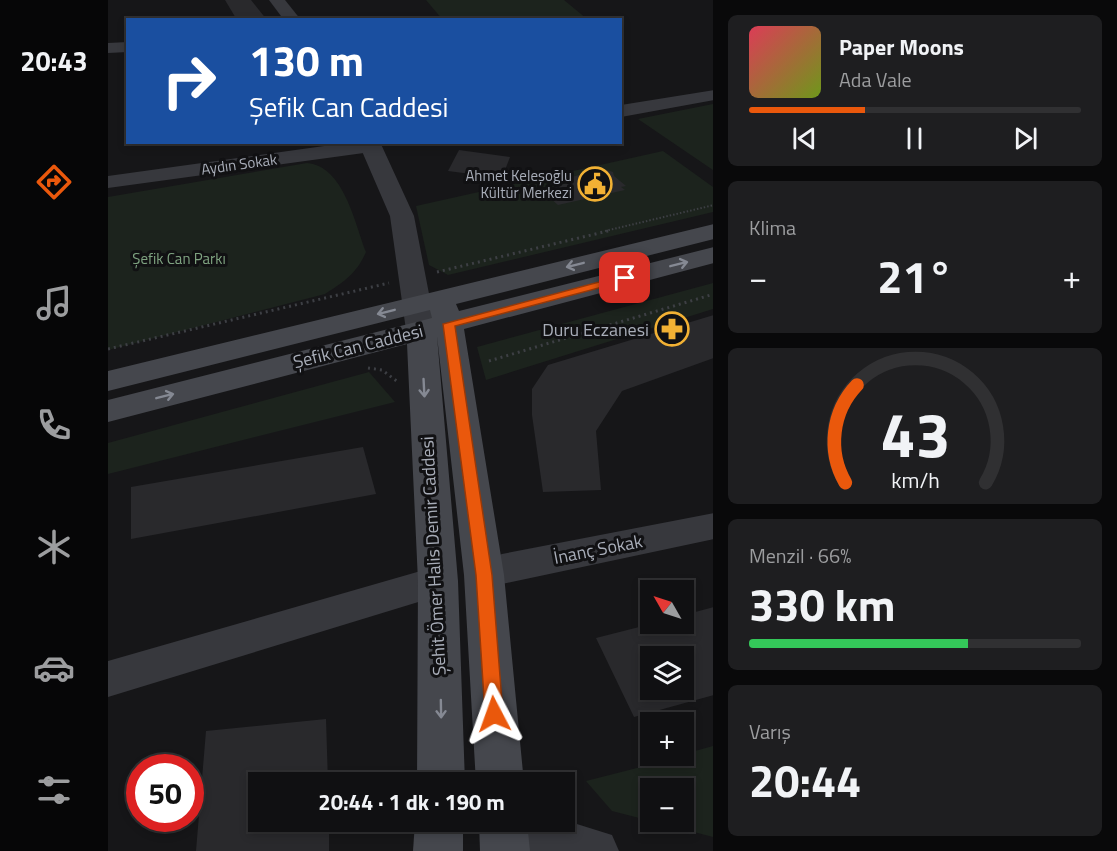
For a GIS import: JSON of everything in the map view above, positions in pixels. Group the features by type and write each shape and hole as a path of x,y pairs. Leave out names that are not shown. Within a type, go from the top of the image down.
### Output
{"main road":[{"name":"Şefik Can Caddesi","path":"108,411 713,231"},
{"name":"Şefik Can Caddesi","path":"108,381 713,255"},
{"name":"Şehit Ömer Halis Demir Caddesi","path":"431,314 484,575 499,772"},
{"name":"Şehit Ömer Halis Demir Caddesi","path":"431,314 441,772"},
{"path":"438,851 439,832"}],"street":[{"path":"277,0 291,18"},
{"path":"108,48 126,47"},
{"path":"622,111 713,95"},
{"path":"370,144 402,216 431,314"},
{"name":"Aydın Sokak","path":"108,182 370,144"},
{"name":"İnanç Sokak","path":"484,575 502,569 713,526"},
{"path":"108,679 438,581"},
{"path":"537,832 596,851"}],"path":[{"path":"489,361 713,294"}],"green space":[{"path":"426,0 564,0 586,18 441,18"},
{"path":"713,104 713,170 638,119"},
{"path":"663,151 713,187 713,212 448,275 429,265 416,206"},
{"name":"Şefik Can Parkı","path":"307,163 320,167 330,174 339,185 352,212 366,252 349,276 325,294 108,350 108,197"},
{"path":"713,283 713,309 486,380 477,347"},
{"path":"369,372 395,402 108,474 108,443"},
{"path":"713,746 713,837 694,832 694,778 640,778 640,818 612,811 586,781 645,766 694,766 694,751"}],"building":[{"path":"225,0 251,0 265,18 236,18"},
{"path":"459,150 510,157 502,178 448,171"},
{"path":"604,169 613,172 614,176 626,186 621,187 625,190 558,205 541,190 568,183 563,179"},
{"path":"713,315 713,358 622,391 596,431 601,490 543,492 532,415 532,389 548,365"},
{"path":"363,447 376,494 131,539 131,487"},
{"path":"713,607 713,695 652,712 640,712 640,715 634,717 596,638 640,627 640,634 694,634 694,612"},
{"path":"326,719 328,772 248,772 248,832 329,832 329,851 196,851 198,832 204,832 206,731"}],"place":[{"name":"Ahmet Keleşoğlu Kültür Merkezi","path":"595,184"},
{"name":"Duru Eczanesi","path":"672,329"}],"route":[{"path":"494,714 484,575 472,510 458,384 448,324 625,278"}]}
